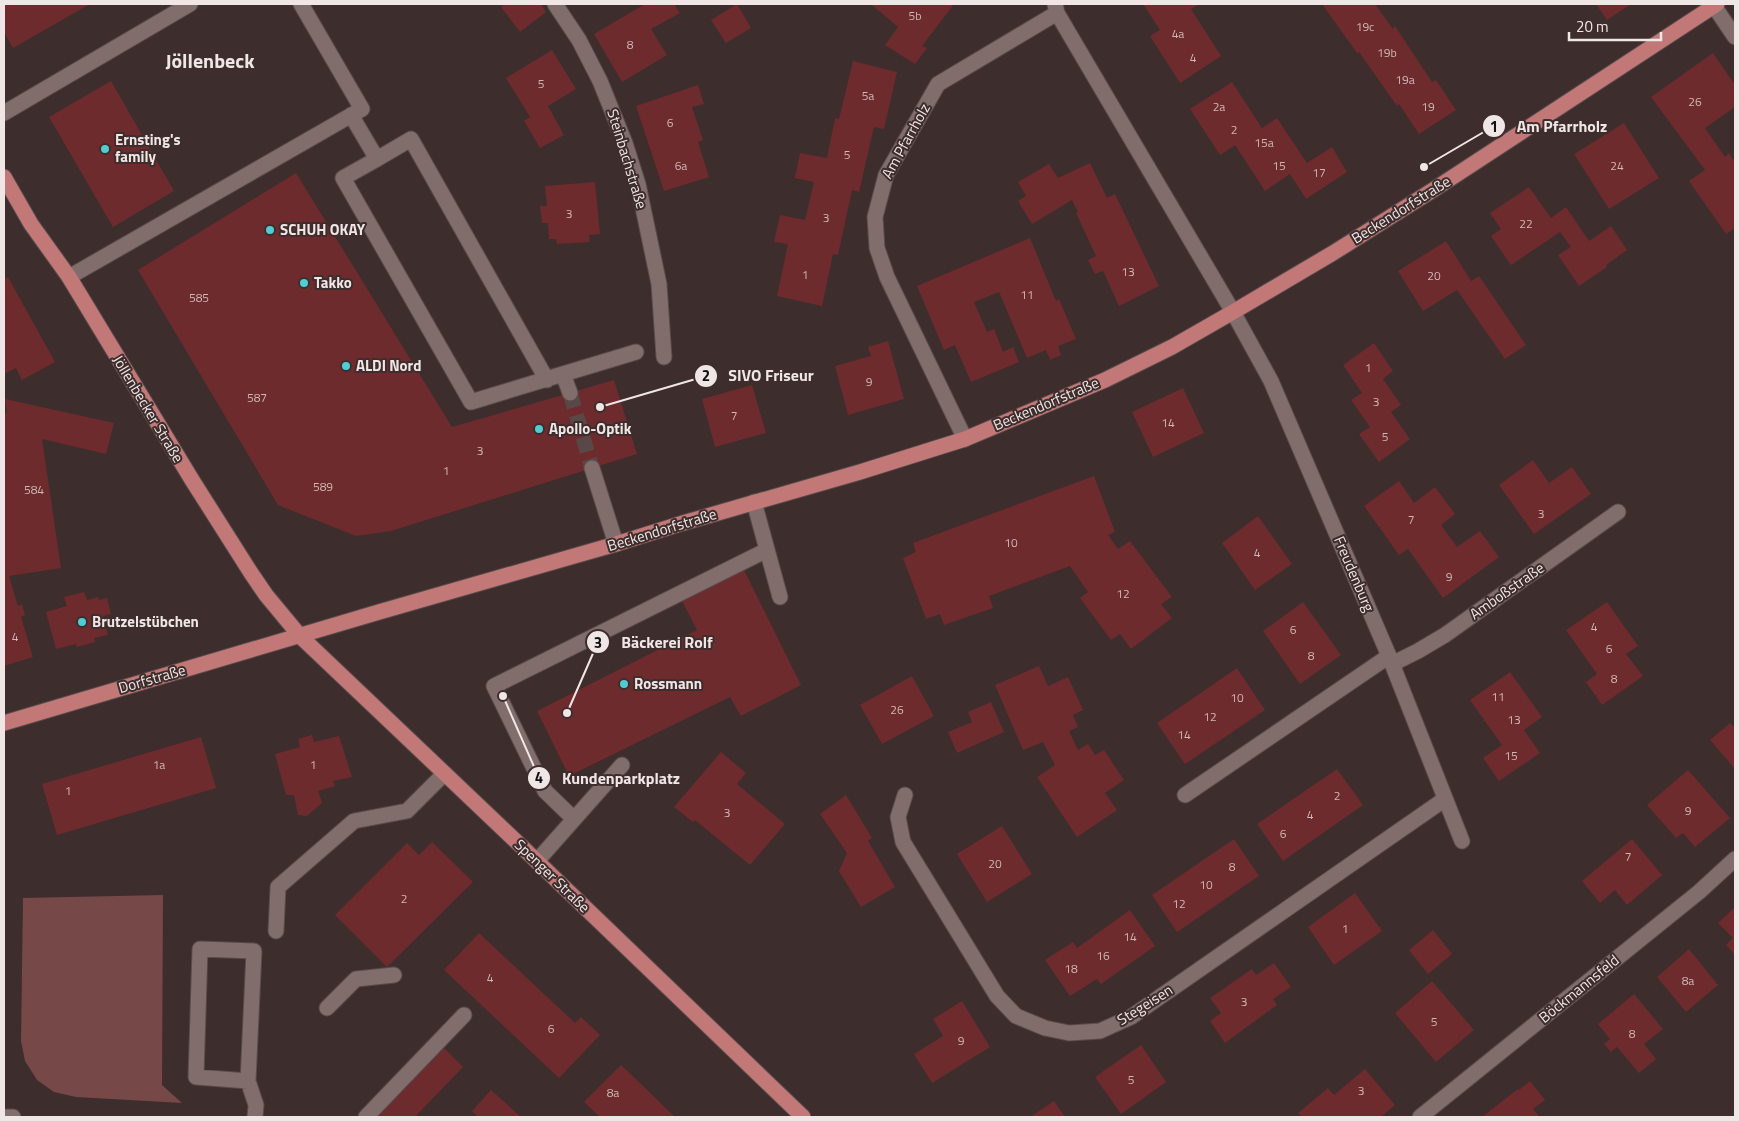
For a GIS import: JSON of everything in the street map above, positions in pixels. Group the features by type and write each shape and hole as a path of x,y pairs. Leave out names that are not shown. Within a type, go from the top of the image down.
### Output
{"main road":[{"name":"Beckendorfstraße","path":"300,636 860,472 965,439 1105,380 1172,347 1333,253 1716,5"},
{"name":"Jöllenbecker Straße","path":"4,177 31,224 69,278 192,480 246,564 266,595 300,636"},
{"name":"Dorfstraße","path":"4,723 300,636"},
{"name":"Spenger Straße","path":"300,636 803,1117"}],"street":[{"path":"4,113 190,4"},
{"path":"301,4 357,112 377,159"},
{"name":"Steinbachstraße","path":"555,4 579,40 600,81 625,143 638,184 659,284 664,357"},
{"path":"1716,5 1735,37"},
{"name":"Am Pfarrholz","path":"965,439 887,278 877,248 875,217 886,175 938,84 1056,8 1233,312"},
{"path":"69,278 357,112"},
{"path":"547,380 411,139 343,178 471,402 547,380 636,352"},
{"name":"Freudenburg","path":"1233,312 1271,381 1390,660 1462,841"},
{"path":"564,374 570,393"},
{"path":"592,468 616,544"},
{"path":"754,502 780,597"},
{"name":"Amboßstraße","path":"1185,795 1390,660 1418,651 1445,635 1618,512"},
{"path":"574,819 545,791 494,686 767,550"},
{"path":"537,861 622,765"},
{"path":"276,931 278,887 354,821 408,811 444,774"},
{"name":"Stegeisen","path":"905,795 898,817 903,842 997,996 1016,1016 1045,1028 1069,1033 1100,1031 1131,1017 1445,799"},
{"name":"Böckmannsfeld","path":"1420,1117 1699,892 1735,859"},
{"path":"248,1081 196,1077 200,949 254,951 248,1081 256,1105 255,1117"},
{"path":"327,1008 356,979 394,976"},
{"path":"366,1117 464,1015"},
{"path":"4,1117 13,1117"}],"shaded area":[{"path":"163,895 162,1085 182,1103 76,1097 54,1092 37,1080 25,1061 21,1041 23,898"}],"building":[{"path":"4,4 90,4 13,48 4,32"},
{"path":"505,4 541,4 546,12 520,32 501,7"},
{"path":"645,4 674,4 680,13 651,29 667,55 622,82 594,34"},
{"path":"737,4 751,28 726,43 711,20"},
{"path":"873,4 954,4 922,46 927,48 915,64 885,45 898,27"},
{"path":"1143,4 1200,4 1191,9 1221,56 1180,83 1150,36 1160,30"},
{"path":"1322,4 1375,4 1393,29 1395,26 1432,82 1436,80 1456,110 1419,134 1399,104 1397,106"},
{"path":"1596,4 1631,4 1607,20"},
{"path":"552,50 576,89 548,106 564,135 540,148 524,121 530,117 506,78"},
{"path":"1713,53 1735,85 1735,107 1705,128 1725,157 1729,153 1735,163 1735,228 1726,234 1689,181 1705,170 1651,97"},
{"path":"853,61 897,72 884,129 874,127 859,192 852,190 838,255 833,254 822,306 777,296 788,244 774,242 780,215 805,220 814,182 795,178 800,153 827,158 835,118 839,119"},
{"path":"111,81 174,191 113,227 49,117"},
{"path":"1232,82 1262,128 1277,118 1307,163 1332,147 1347,172 1306,199 1290,174 1265,191 1235,145 1220,155 1190,109"},
{"path":"698,85 704,104 692,107 703,140 698,142 709,177 664,191 636,106"},
{"path":"1624,123 1659,178 1609,209 1574,154"},
{"path":"1090,163 1107,198 1115,194 1159,286 1119,306 1103,271 1095,274 1088,260 1096,256 1072,200 1032,224 1018,201 1026,196 1018,182 1049,164 1058,178"},
{"path":"296,173 452,427 614,380 637,454 391,531 356,536 278,505 138,270"},
{"path":"595,182 600,234 589,235 590,242 557,244 556,239 549,239 548,223 542,223 540,206 547,206 545,186"},
{"path":"1529,187 1551,218 1566,207 1589,241 1611,226 1627,250 1606,265 1607,267 1579,286 1558,255 1571,247 1560,232 1511,265 1491,236 1501,229 1490,213"},
{"path":"1030,238 1056,301 1059,299 1076,339 1058,346 1061,355 1050,360 1046,350 1027,358 999,292 974,302 987,332 994,329 1003,352 1013,347 1019,362 971,382 955,345 944,350 917,286"},
{"path":"1446,241 1471,281 1479,276 1526,345 1505,359 1457,290 1423,311 1398,271"},
{"path":"8,277 55,362 22,380 16,368 4,374 4,279"},
{"path":"888,341 904,399 848,415 835,366 871,356 868,347"},
{"path":"1374,343 1393,371 1383,379 1401,405 1391,412 1410,439 1379,462 1359,434 1370,427 1351,400 1362,393 1343,365"},
{"path":"752,385 766,433 715,447 702,399"},
{"path":"1183,388 1204,433 1153,457 1132,412"},
{"path":"5,399 114,423 106,454 42,439 61,568 9,576 18,606 22,604 25,615 21,617 33,657 4,666 4,412 7,413"},
{"path":"1533,460 1549,483 1572,467 1591,494 1534,534 1499,485"},
{"path":"1094,476 1115,532 1108,535 1118,549 1130,541 1172,597 1161,604 1172,618 1131,649 1120,634 1111,640 1080,598 1088,592 1070,566 989,596 993,608 944,625 940,614 926,619 903,558 916,552 913,543"},
{"path":"1399,481 1414,503 1435,487 1455,514 1441,525 1457,547 1480,531 1499,557 1443,598 1408,549 1399,555 1364,506"},
{"path":"1258,516 1292,564 1255,590 1222,543"},
{"path":"744,570 801,685 741,716 730,697 569,776 537,711 697,630 682,601"},
{"path":"84,592 87,600 98,597 99,600 107,598 111,614 103,616 108,635 94,638 95,642 77,647 76,644 56,649 46,612 67,606 64,597"},
{"path":"1303,602 1341,655 1300,684 1263,631"},
{"path":"1607,602 1638,646 1626,654 1643,676 1602,705 1586,682 1597,674 1566,630"},
{"path":"1039,666 1048,686 1068,677 1083,710 1073,715 1078,727 1069,731 1078,750 1088,744 1095,755 1104,750 1124,780 1105,793 1117,810 1077,837 1037,777 1055,765 1043,742 1023,750 995,685"},
{"path":"1237,668 1265,710 1185,764 1157,723"},
{"path":"1510,672 1542,717 1524,730 1540,753 1499,781 1483,758 1502,745 1470,700"},
{"path":"912,676 934,716 882,744 860,705"},
{"path":"991,702 1004,732 957,753 948,732 972,722 968,712"},
{"path":"1730,723 1735,728 1735,769 1710,740"},
{"path":"312,735 314,742 339,736 352,777 333,781 335,786 318,791 322,803 307,816 298,815 294,795 286,795 275,754 300,747 298,739"},
{"path":"201,737 216,788 57,835 42,784"},
{"path":"721,752 746,773 737,784 785,824 750,865 695,820 693,822 674,807"},
{"path":"1337,769 1363,805 1283,861 1257,824"},
{"path":"1688,770 1730,818 1695,847 1683,833 1676,838 1647,805"},
{"path":"846,795 872,838 868,841 895,887 861,907 839,871 847,853 820,814"},
{"path":"1002,826 1032,874 987,902 957,854"},
{"path":"1234,839 1259,876 1177,932 1152,895"},
{"path":"1632,839 1662,875 1627,905 1615,890 1600,903 1582,881"},
{"path":"432,842 473,882 387,967 335,915 407,843 419,855"},
{"path":"1355,893 1382,931 1334,965 1308,927"},
{"path":"1735,907 1735,955 1726,945 1733,938 1718,923"},
{"path":"1130,910 1155,946 1101,984 1097,979 1070,996 1045,960 1073,942 1077,948"},
{"path":"1433,930 1452,954 1428,974 1409,950"},
{"path":"479,933 575,1023 581,1017 600,1035 559,1078 444,970"},
{"path":"1689,949 1718,985 1686,1012 1657,977"},
{"path":"1274,963 1291,987 1273,999 1277,1005 1225,1043 1210,1021 1221,1013 1210,998 1252,969 1256,975"},
{"path":"1432,981 1474,1030 1436,1062 1395,1013"},
{"path":"1634,994 1663,1029 1644,1044 1656,1059 1639,1073 1617,1047 1611,1052 1604,1044 1610,1039 1598,1024"},
{"path":"962,1001 990,1047 932,1083 914,1054 943,1036 933,1019"},
{"path":"1141,1045 1166,1082 1121,1114 1095,1077"},
{"path":"444,1048 463,1067 415,1117 377,1117"},
{"path":"621,1065 675,1117 600,1117 584,1102"},
{"path":"1365,1069 1395,1105 1381,1117 1302,1117 1298,1113 1328,1088 1334,1095"},
{"path":"1530,1081 1545,1100 1533,1109 1540,1117 1482,1117 1518,1089"},
{"path":"491,1090 521,1117 478,1117 472,1111"},
{"path":"1054,1101 1065,1117 1030,1117"}],"tunnel":[{"path":"570,393 592,468"}],"place":[{"name":"Ernsting's family","path":"105,149"},
{"name":"Am Pfarrholz","path":"1424,167"},
{"name":"SCHUH OKAY","path":"270,230"},
{"name":"Takko","path":"304,283"},
{"name":"ALDI Nord","path":"346,366"},
{"name":"SIVO Friseur","path":"600,407"},
{"name":"Apollo-Optik","path":"539,429"},
{"name":"Brutzelstübchen","path":"82,622"},
{"name":"Rossmann","path":"624,684"},
{"name":"Kundenparkplatz","path":"503,696"},
{"name":"Bäckerei Rolf","path":"567,713"}],"district":[{"name":"Jöllenbeck","path":"210,61"}]}
